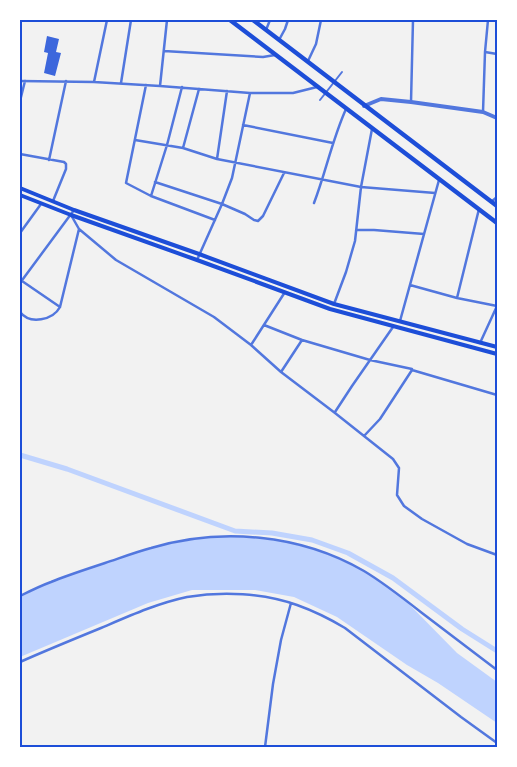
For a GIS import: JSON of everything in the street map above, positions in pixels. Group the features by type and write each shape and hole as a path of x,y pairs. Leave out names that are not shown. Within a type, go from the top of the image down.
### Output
{"highway":[{"path":"230,20 497,222"},
{"path":"253,20 497,206"}],"main road":[{"path":"20,188 74,210 334,304 497,347"},
{"path":"20,195 70,215 330,309 497,354"}],"street":[{"path":"94,82 107,20"},
{"path":"120,83 131,20"},
{"path":"160,86 167,20"},
{"path":"266,30 270,20"},
{"path":"279,40 288,20"},
{"path":"308,62 316,44 321,20"},
{"path":"411,102 413,20"},
{"path":"483,112 488,20"},
{"path":"164,50 263,57 276,55"},
{"path":"485,52 497,54"},
{"path":"320,100 342,72"},
{"path":"49,160 66,80"},
{"path":"20,81 66,80 250,93 294,93 318,87"},
{"path":"20,101 24,81"},
{"path":"146,85 126,182 151,196 215,220"},
{"path":"151,196 182,88"},
{"path":"183,148 199,89"},
{"path":"217,159 227,91"},
{"path":"197,260 232,178 250,93"},
{"path":"364,106 381,99 483,112 497,118"},
{"path":"314,203 323,180 338,127 346,108"},
{"path":"243,125 333,143"},
{"path":"334,304 346,272 354,240 372,127"},
{"path":"135,140 183,148 235,163 361,187 435,193"},
{"path":"20,154 64,162 67,166 53,201"},
{"path":"155,182 222,204 254,220 260,220 284,172"},
{"path":"400,322 440,178"},
{"path":"491,202 497,197"},
{"path":"20,233 42,204"},
{"path":"457,298 479,209"},
{"path":"60,307 21,282 74,210"},
{"path":"70,215 79,229 116,260 214,317 393,459 399,468 397,495 404,506 422,519 467,544 497,555"},
{"path":"20,312 26,318 32,320 47,318 58,311 79,229"},
{"path":"356,230 424,234"},
{"path":"410,285 457,298 497,306 480,343"},
{"path":"251,345 285,292"},
{"path":"264,325 302,340 497,395"},
{"path":"335,413 393,326"},
{"path":"281,372 302,340"},
{"path":"364,436 380,418 412,370"},
{"path":"20,596 51,581 152,547 216,536 265,538 321,551 362,570 390,588 497,670"},
{"path":"20,662 125,617 187,597 232,594 270,598 315,612 346,628 497,743"},
{"path":"266,747 273,684 281,640 291,603"}],"water":[{"path":"234,536 281,541 321,551 362,570 402,597 457,653 497,682 497,723 337,617 294,597 255,590 192,590 148,603 20,657 20,596 51,581 152,547 198,539"}],"building":[{"path":"47,36 59,39 56,52 61,53 55,76 44,73 48,53 44,52"}],"waterway":[{"path":"20,455 67,469 235,531 272,533 312,540 348,553 393,578 462,629 497,651"}]}
